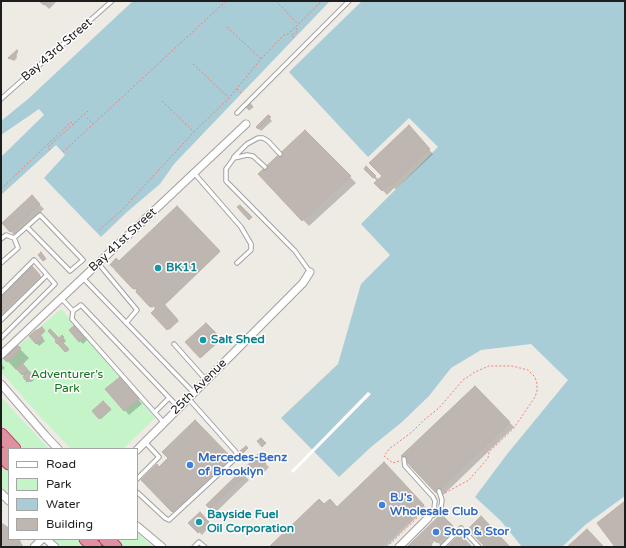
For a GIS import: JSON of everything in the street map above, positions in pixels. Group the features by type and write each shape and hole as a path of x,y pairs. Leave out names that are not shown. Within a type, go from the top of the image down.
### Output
{"highway":[{"path":"1,434 13,448"},
{"path":"1,454 8,462"},
{"path":"87,540 95,547"},
{"path":"107,540 115,547"}],"street":[{"name":"Bay 41st Street","path":"1,355 246,124"},
{"name":"25th Avenue","path":"138,449 303,283 310,272"},
{"path":"1,384 57,448"},
{"path":"399,547 428,518"},
{"path":"138,527 162,547"},
{"path":"47,540 55,547"}],"lane":[{"name":"Bay 43rd Street","path":"1,99 112,1"},
{"path":"237,113 349,1"},
{"path":"280,154 268,141 263,138 258,138 247,144 234,158 226,169 226,181 295,251 310,272"},
{"path":"234,158 247,155 254,156 265,168"},
{"path":"194,173 241,226 251,244 251,250 237,263"},
{"path":"14,238 40,215 83,260 70,271 27,227"},
{"path":"1,239 6,235 14,238 18,248 1,263"},
{"path":"1,293 34,260 55,284 1,338"},
{"path":"98,263 137,310 126,323"},
{"path":"1,320 47,275"},
{"path":"83,278 126,323 191,396 236,452 236,458 169,520 138,493"},
{"path":"61,298 73,311"},
{"path":"164,423 72,319 73,311 81,305 179,408"},
{"path":"174,344 206,380"},
{"path":"155,412 170,398"},
{"path":"138,478 159,457 145,442"},
{"path":"404,459 405,466 435,501 434,510 428,518"},
{"path":"428,518 436,514 441,507 442,500 439,491"},
{"path":"442,547 461,528 479,547"},
{"path":"194,547 199,542 205,547"}],"path":[{"path":"63,152 226,1"},
{"path":"276,1 298,24"},
{"path":"99,230 120,212 194,132 228,98 261,59 284,35 288,34 295,28 322,1"},
{"path":"227,27 261,59"},
{"path":"294,38 292,35 298,31 295,28"},
{"path":"193,64 228,98"},
{"path":"236,89 241,93"},
{"path":"162,101 194,132"},
{"path":"50,150 48,147 88,111"},
{"path":"87,118 94,124"},
{"path":"1,189 71,122 74,125"},
{"path":"404,459 393,463 384,456 393,446 412,432 439,408 463,380 475,372 489,366 512,366 528,370 535,377 537,391 535,397 520,419 513,429 489,452 488,458 469,480 442,494"},
{"path":"387,547 433,503"}],"green space":[{"name":"Adventurer’s Park","path":"61,309 155,418 124,448 70,448 1,372 1,361"},
{"path":"1,397 48,448 8,448 8,493 1,486"},
{"path":"138,534 153,547 62,547 54,540 138,540"}],"water":[{"path":"133,1 330,1 174,164 160,184 127,212 101,237 44,178 65,155 56,145 1,195 1,157 44,115 39,109 1,135 1,121 28,99"},
{"path":"362,1 625,1 625,496 585,525 562,547 522,547 501,521 475,497 508,453 568,380 531,344 481,350 451,368 429,396 402,422 371,447 339,477 281,418 338,364 361,284 390,255 361,224 438,147 409,118 368,157 289,72"}],"pier":[{"path":"368,392 371,394 293,473 291,471"}],"building":[{"path":"39,1 48,1 44,5"},
{"path":"17,50 18,51 15,54 17,56 12,60 11,58 8,58"},
{"path":"249,102 253,107 249,110 245,106"},
{"path":"268,115 271,117 258,129 256,127"},
{"path":"409,125 430,149 391,186 389,184 382,191 374,183 382,176 369,163"},
{"path":"305,130 351,176 302,221 258,174"},
{"path":"366,166 376,176 373,178 364,169"},
{"path":"32,195 40,204 28,215 29,216 10,232 2,223"},
{"path":"240,205 252,217 249,220 237,207"},
{"name":"BK11","path":"177,206 220,251 164,304 178,320 167,330 151,313 155,307 153,305 150,307 136,292 137,290 135,288 133,289 110,265 116,258 119,261"},
{"path":"41,252 46,259 43,261 38,255"},
{"path":"32,266 40,275 1,312 1,295"},
{"name":"Salt Shed","path":"206,323 221,338 200,358 185,342"},
{"path":"75,325 85,337 79,342 69,330"},
{"path":"42,327 45,331 41,335 37,330"},
{"path":"50,329 59,338 62,335 64,337 57,344 55,341 56,340 48,331"},
{"path":"36,330 43,338 36,344 29,336"},
{"path":"61,341 69,349 65,352 58,344"},
{"path":"17,345 21,348 7,362 3,358"},
{"path":"22,363 28,370 22,375 16,368"},
{"path":"29,371 34,378 30,382 27,382 23,377"},
{"path":"120,377 139,399 124,411 105,389"},
{"path":"475,386 510,422 436,493 401,456"},
{"path":"103,401 111,409 99,419 92,411"},
{"name":"Mercedes-Benz of Brooklyn","path":"195,420 230,456 172,512 141,480 157,464 159,467 168,458 162,452"},
{"path":"261,438 266,443 262,447 257,441"},
{"path":"246,446 248,448 243,453 240,451"},
{"path":"258,454 266,463 257,471 254,468 247,475 243,470"},
{"name":"BJ's Wholesale Club","path":"384,462 424,505 381,547 269,547 319,499 324,504 330,499 337,507"},
{"path":"241,471 245,475 210,509 206,505"},
{"path":"625,501 625,547 615,547 597,523"},
{"name":"Bayside Fuel Oil Corporation","path":"200,512 209,522 198,533 188,523"},
{"name":"Stop & Stor","path":"441,514 454,527 437,543 431,536 427,540 433,547 408,546"},
{"path":"481,516 510,547 485,547 468,529"},
{"path":"3,524 7,527 1,533 1,526"},
{"path":"7,527 8,533 1,540 1,533"},
{"path":"587,529 603,546 602,547 567,547"},
{"path":"8,533 8,540 3,545 1,540"},
{"path":"460,534 472,547 447,547"},
{"path":"8,540 15,540 8,547 4,547 3,545"},
{"path":"15,540 19,540 21,542 15,547 8,547"}],"place":[{"name":"BK11","path":"158,268"},
{"name":"Salt Shed","path":"203,340"},
{"name":"Mercedes-Benz of Brooklyn","path":"190,465"},
{"name":"BJ's Wholesale Club","path":"382,505"},
{"name":"Bayside Fuel Oil Corporation","path":"199,522"},
{"name":"Stop & Stor","path":"436,532"}]}
